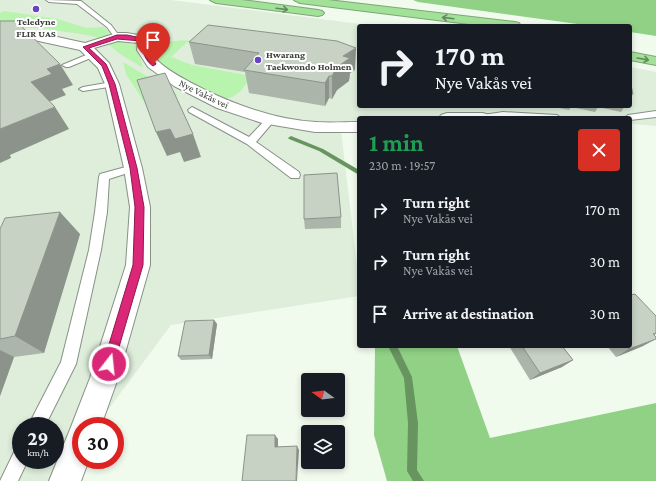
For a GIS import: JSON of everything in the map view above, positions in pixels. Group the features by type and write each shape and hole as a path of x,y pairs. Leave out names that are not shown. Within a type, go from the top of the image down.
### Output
{"highway":[{"path":"216,0 379,21"},
{"path":"300,0 498,24"},
{"path":"632,56 656,61"}],"street":[{"path":"0,35 34,36 71,43 90,51 104,66 112,84 133,168 140,207 138,265 104,378 89,417"},
{"name":"Nye Vakås vei","path":"90,51 117,37 144,40 144,50 153,64 179,83 222,105 271,119 315,127 357,127"},
{"path":"65,481 72,463"}],"lane":[{"path":"49,0 79,2 110,26 117,37"},
{"path":"66,65 90,51"},
{"path":"83,88 112,84"},
{"path":"192,110 250,142 296,175"},
{"path":"632,117 656,114"},
{"path":"496,116 521,116"},
{"path":"250,142 271,119"},
{"path":"41,417 68,364 95,250 102,212 104,177 133,168"},
{"path":"9,481 15,469"}],"shaded area":[{"path":"0,0 171,0 360,24 357,24 357,108 632,108 632,67 656,72 656,126 632,124 632,116 357,116 357,129 341,131 357,265 357,296 171,325 103,417 72,417 72,445 64,462 64,417 12,417 12,469 61,469 55,481 0,481"}],"green space":[{"path":"413,0 656,0 656,36 632,32 632,24 578,24 418,2"},
{"path":"4,11 57,19 87,28 104,27 110,33 105,37 99,38 40,28 0,28 0,13"},
{"path":"194,40 194,43 187,42 171,57 192,65 251,76 243,88 233,97 223,100 203,91 166,68 151,53 153,48 165,43"},
{"path":"121,41 132,44 138,49 143,68 120,54 108,44"},
{"path":"123,62 178,95 146,105 126,74"},
{"path":"375,348 458,348 490,438 656,403 656,481 387,481 374,435"}],"building":[{"path":"0,21 16,21 60,64 47,69 52,74 31,82 55,107 0,129"},
{"path":"208,25 337,41 356,48 343,56 350,58 337,67 332,76 329,76 325,83 244,70 259,53 189,42"},
{"path":"165,73 193,134 175,139 170,129 156,132 137,80"},
{"path":"337,173 341,217 304,219 304,175"},
{"path":"60,212 15,336 0,339 0,229 5,218"},
{"path":"635,294 656,316 656,333 653,334 656,339 632,348 632,295"},
{"path":"214,320 209,355 178,356 185,321"},
{"path":"523,348 564,348 573,360 540,373"},
{"path":"247,435 275,435 275,447 297,446 296,481 242,481"}],"waterway":[{"path":"291,138 321,150 357,172"},
{"path":"393,348 408,377 413,423 412,471 419,481"}],"place":[{"name":"Teledyne FLIR UAS","path":"36,9"},
{"name":"Hwarang Taekwondo Holmen","path":"258,60"}],"route":[{"path":"109,364 138,265 140,207 133,168 112,84 104,66 85,47 117,37 144,40 144,50 153,64"}]}
